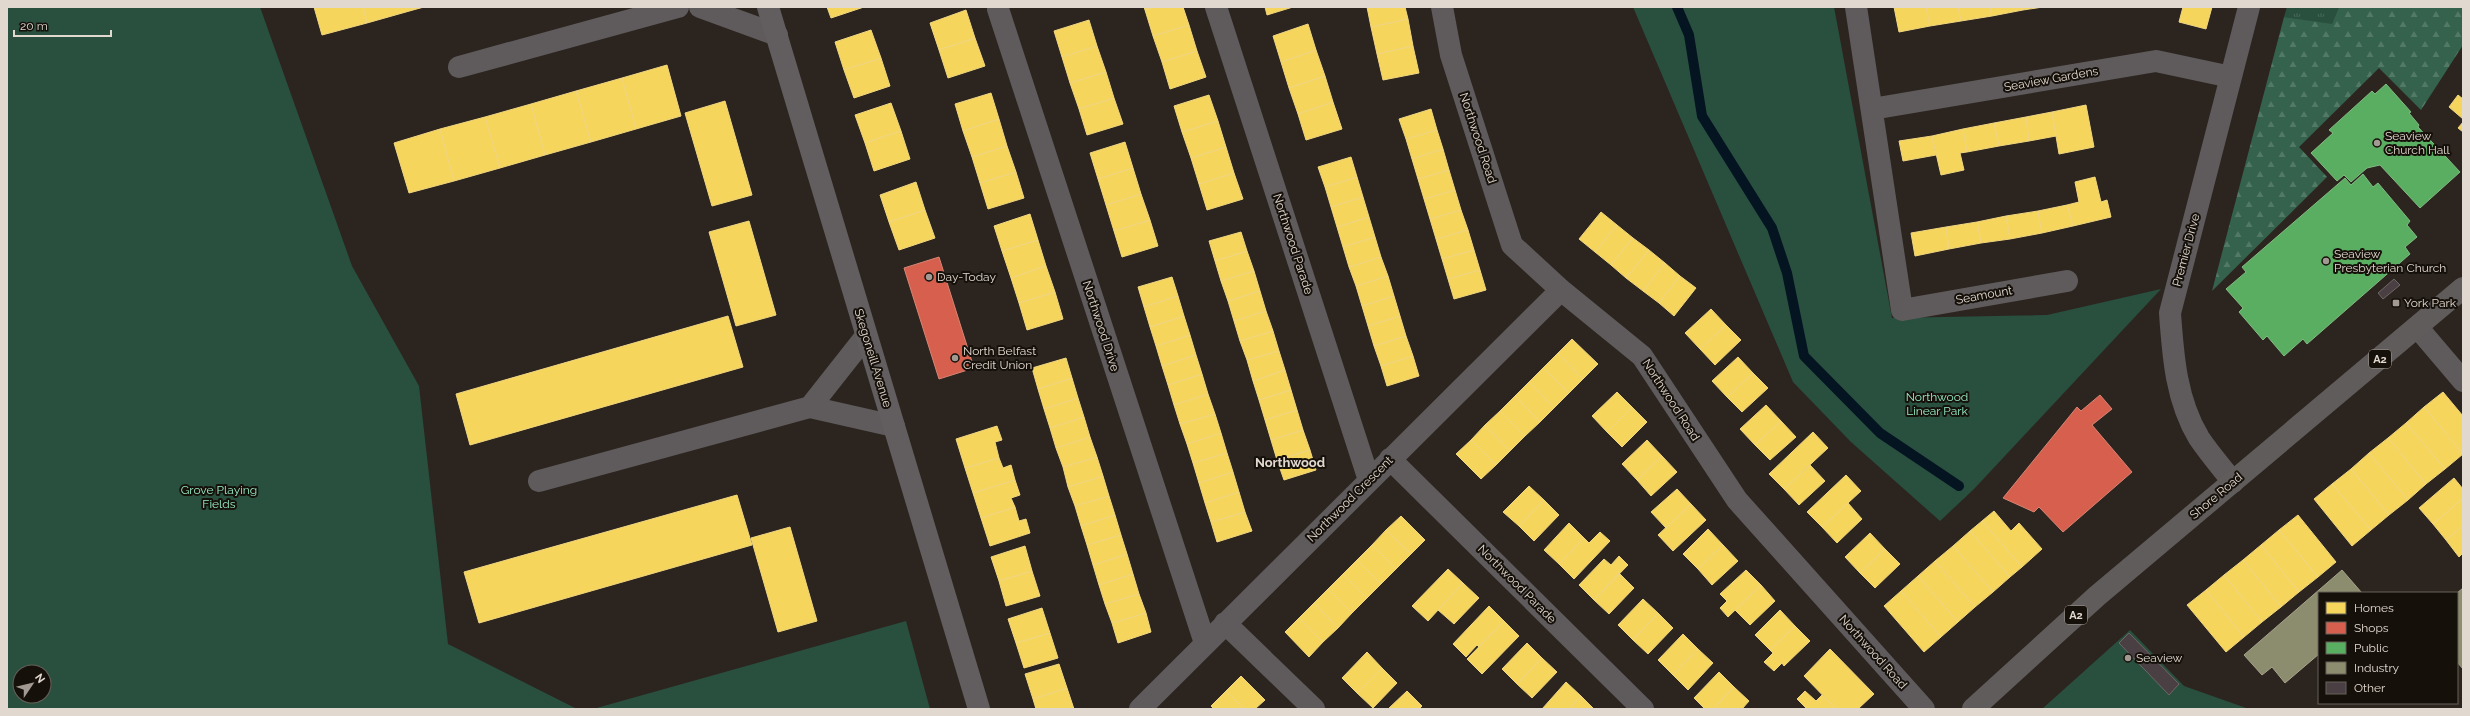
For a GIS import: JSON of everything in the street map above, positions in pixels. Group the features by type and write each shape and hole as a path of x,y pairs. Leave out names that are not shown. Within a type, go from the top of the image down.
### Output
{"main road":[{"name":"Shore Road","path":"1973,709 2097,596 2418,328 2463,288"}],"street":[{"path":"459,68 678,7"},
{"path":"700,7 777,35"},
{"name":"Skegoneill Avenue","path":"768,7 979,709"},
{"name":"Northwood Parade","path":"1216,7 1369,480"},
{"name":"Northwood Road","path":"1442,7 1451,55 1512,245 1561,290 1642,356 1737,500 1924,709"},
{"path":"1856,7 1872,109"},
{"name":"Premier Drive","path":"2233,482 2199,438 2182,400 2173,363 2170,313 2249,7"},
{"name":"Northwood Drive","path":"998,9 1205,643"},
{"name":"Seaview Gardens","path":"1872,109 2156,61 2231,77"},
{"name":"Seamount","path":"1872,109 1902,310 2066,281"},
{"name":"Northwood Crescent","path":"1140,709 1561,290"},
{"path":"2418,328 2463,380"},
{"path":"810,407 866,336"},
{"path":"539,481 810,407 894,426"},
{"name":"Northwood Parade","path":"1390,459 1642,709"},
{"path":"1225,624 1314,709"}],"green space":[{"name":"Grove Playing Fields","path":"7,7 260,7 352,266 419,386 448,644 577,709 7,709"},
{"name":"Northwood Linear Park","path":"1633,7 1834,7 1892,318 2047,315 2161,289 1974,489 1940,521 1851,442 1793,382"},
{"path":"2287,7 2339,7 2332,25 2284,17"},
{"path":"2339,7 2463,7 2463,45 2421,110 2379,68 2299,147 2327,177 2212,291 2284,17 2332,24"},
{"path":"906,621 930,709 593,709"},
{"name":"Seaview","path":"2130,630 2184,686 2249,709 2042,709"}],"building: Homes":[{"path":"314,7 363,7 367,23 322,35"},
{"path":"363,7 412,7 413,10 367,23"},
{"path":"412,7 424,7 413,10"},
{"path":"827,7 864,7 831,18"},
{"path":"1144,7 1155,7 1145,10"},
{"path":"1155,7 1183,7 1189,25 1153,36 1145,10"},
{"path":"1265,7 1293,7 1267,15"},
{"path":"1367,7 1405,7 1408,19 1371,27"},
{"path":"1894,7 1926,7 1930,26 1899,32"},
{"path":"1926,7 1958,7 1961,21 1930,26"},
{"path":"1958,7 1990,7 1992,16 1961,21"},
{"path":"1990,7 2022,7 2023,10 1992,16"},
{"path":"2022,7 2043,7 2023,10"},
{"path":"2183,7 2212,7 2206,29 2179,22"},
{"path":"966,10 975,38 939,50 930,23"},
{"path":"1408,19 1413,46 1377,54 1371,27"},
{"path":"1089,20 1097,46 1062,57 1054,31"},
{"path":"1308,24 1316,50 1281,62 1273,36"},
{"path":"1189,25 1197,51 1162,62 1153,36"},
{"path":"871,30 881,58 844,70 835,42"},
{"path":"975,38 985,66 948,78 939,50"},
{"path":"1097,46 1106,72 1070,83 1062,57"},
{"path":"1413,46 1419,73 1383,80 1377,54"},
{"path":"1316,50 1325,76 1289,88 1281,62"},
{"path":"1197,51 1206,77 1170,89 1162,62"},
{"path":"881,58 890,86 854,98 844,70"},
{"path":"667,65 681,116 636,129 622,78"},
{"path":"1106,72 1114,98 1079,109 1070,83"},
{"path":"1325,76 1333,102 1298,114 1289,88"},
{"path":"622,78 636,129 591,142 576,91"},
{"path":"576,91 591,142 545,155 531,104"},
{"path":"991,93 999,119 963,131 955,104"},
{"path":"1209,95 1218,121 1182,132 1174,106"},
{"path":"2458,95 2463,99 2463,119 2449,107"},
{"path":"1114,98 1123,124 1087,135 1079,109"},
{"path":"725,101 752,195 712,206 685,113"},
{"path":"1333,102 1342,129 1306,140 1298,114"},
{"path":"891,103 901,131 865,143 855,115"},
{"path":"531,104 545,155 500,168 485,117"},
{"path":"2086,105 2094,147 2059,154 2052,112"},
{"path":"1431,109 1437,130 1406,139 1399,119"},
{"path":"2052,112 2056,136 2029,141 2026,117"},
{"path":"485,117 500,168 454,181 440,129"},
{"path":"2026,117 2029,141 1999,146 1994,123"},
{"path":"999,119 1007,146 972,157 963,131"},
{"path":"1218,121 1226,147 1191,158 1182,132"},
{"path":"2463,122 2463,132 2458,128"},
{"path":"1994,123 1999,146 1967,152 1963,129"},
{"path":"440,129 454,181 409,193 394,143"},
{"path":"1963,129 1967,152 1960,153 1964,170 1941,175 1932,136"},
{"path":"1437,130 1443,149 1412,159 1406,139"},
{"path":"901,131 910,159 874,171 865,143"},
{"path":"1932,136 1936,155 1903,161 1899,141"},
{"path":"1125,142 1133,168 1098,179 1090,153"},
{"path":"1007,146 1016,172 980,183 972,157"},
{"path":"1226,147 1234,173 1199,184 1191,158"},
{"path":"1443,149 1449,170 1418,179 1412,159"},
{"path":"1351,157 1357,177 1325,187 1318,167"},
{"path":"1133,168 1141,194 1106,205 1098,179"},
{"path":"1449,170 1455,190 1424,199 1418,179"},
{"path":"1016,172 1024,198 988,209 980,183"},
{"path":"1234,173 1243,199 1207,210 1199,184"},
{"path":"1357,177 1363,197 1331,207 1325,187"},
{"path":"2095,177 2101,202 2107,200 2111,217 2073,226 2067,205 2079,202 2075,182"},
{"path":"916,182 925,210 889,222 880,195"},
{"path":"1455,190 1461,210 1430,219 1424,199"},
{"path":"1141,194 1150,220 1114,231 1106,205"},
{"path":"1363,197 1369,217 1337,227 1331,207"},
{"path":"2067,205 2073,226 2042,233 2038,211"},
{"path":"925,210 935,238 899,250 889,222"},
{"path":"1461,210 1468,230 1436,239 1430,219"},
{"path":"2038,211 2042,233 2010,239 2006,216"},
{"path":"1601,212 1617,225 1595,252 1579,239"},
{"path":"1030,214 1038,240 1002,251 994,226"},
{"path":"2006,216 2010,239 1981,243 1977,222"},
{"path":"1369,217 1375,237 1343,247 1337,227"},
{"path":"1150,220 1158,246 1122,257 1114,231"},
{"path":"749,221 776,315 736,326 709,232"},
{"path":"1977,222 1981,243 1949,249 1946,227"},
{"path":"1617,225 1633,238 1611,265 1595,252"},
{"path":"1946,227 1949,249 1915,256 1911,233"},
{"path":"1468,230 1474,250 1442,259 1436,239"},
{"path":"1241,232 1247,251 1215,261 1209,241"},
{"path":"1375,237 1381,257 1349,267 1343,247"},
{"path":"1633,238 1649,250 1626,278 1611,265"},
{"path":"1038,240 1046,266 1011,278 1002,251"},
{"path":"1474,250 1480,270 1448,279 1442,259"},
{"path":"1649,250 1665,263 1643,291 1626,278"},
{"path":"1247,251 1254,271 1221,281 1215,261"},
{"path":"1381,257 1388,276 1356,286 1349,267"},
{"path":"1665,263 1680,276 1659,303 1643,291"},
{"path":"1046,266 1055,292 1019,303 1011,278"},
{"path":"1480,270 1486,290 1454,299 1448,279"},
{"path":"1254,271 1260,291 1228,301 1221,281"},
{"path":"1388,276 1394,296 1362,306 1356,286"},
{"path":"1680,276 1696,288 1674,316 1659,303"},
{"path":"1172,277 1178,296 1144,307 1138,287"},
{"path":"1260,291 1266,311 1234,321 1228,301"},
{"path":"1055,292 1063,319 1027,330 1019,303"},
{"path":"1178,296 1184,316 1150,327 1144,307"},
{"path":"1394,296 1400,316 1368,326 1362,306"},
{"path":"1711,309 1726,325 1700,349 1685,333"},
{"path":"1266,311 1273,331 1240,341 1234,321"},
{"path":"728,316 743,367 470,445 456,394"},
{"path":"1184,316 1190,335 1156,346 1150,327"},
{"path":"1400,316 1406,336 1374,346 1368,326"},
{"path":"1726,325 1741,340 1715,365 1700,349"},
{"path":"1273,331 1279,351 1247,360 1240,341"},
{"path":"1190,335 1196,355 1162,366 1156,346"},
{"path":"1406,336 1413,356 1381,366 1374,346"},
{"path":"1572,339 1598,364 1583,379 1558,353"},
{"path":"1279,351 1285,370 1253,381 1247,360"},
{"path":"1558,353 1583,379 1569,393 1543,368"},
{"path":"1196,355 1202,374 1168,385 1162,366"},
{"path":"1413,356 1419,376 1387,386 1381,366"},
{"path":"1738,357 1753,373 1727,397 1712,381"},
{"path":"1066,358 1072,378 1038,389 1032,368"},
{"path":"1543,368 1569,393 1554,408 1529,382"},
{"path":"1285,370 1291,390 1259,400 1253,381"},
{"path":"1753,373 1768,388 1742,412 1727,397"},
{"path":"1202,374 1208,394 1174,405 1168,385"},
{"path":"1072,378 1078,398 1044,409 1038,389"},
{"path":"1529,382 1554,408 1540,422 1515,396"},
{"path":"1291,390 1297,410 1265,420 1259,400"},
{"path":"1617,392 1632,407 1607,432 1592,416"},
{"path":"2443,392 2463,416 2463,454 2424,407"},
{"path":"1208,394 1215,414 1180,424 1174,405"},
{"path":"1515,396 1540,422 1525,436 1500,411"},
{"path":"1078,398 1084,417 1050,428 1044,409"},
{"path":"1766,405 1781,421 1755,445 1740,429"},
{"path":"1632,407 1647,422 1622,447 1607,432"},
{"path":"2424,407 2463,454 2445,469 2406,423"},
{"path":"1297,410 1303,430 1271,440 1265,420"},
{"path":"1500,411 1525,436 1510,451 1485,425"},
{"path":"1215,414 1221,433 1187,444 1180,424"},
{"path":"1084,417 1090,437 1056,448 1050,428"},
{"path":"1781,421 1796,437 1770,460 1755,445"},
{"path":"2406,423 2445,469 2426,484 2388,438"},
{"path":"1485,425 1510,451 1496,465 1471,440"},
{"path":"997,426 1002,440 995,442 999,458 965,468 956,439"},
{"path":"1303,430 1310,450 1277,460 1271,440"},
{"path":"1813,432 1828,448 1784,489 1769,474"},
{"path":"1221,433 1227,453 1193,463 1187,444"},
{"path":"1090,437 1097,457 1063,467 1056,448"},
{"path":"2388,438 2426,484 2408,500 2369,453"},
{"path":"1471,440 1496,465 1481,479 1456,454"},
{"path":"1647,440 1662,456 1637,480 1622,464"},
{"path":"1310,450 1316,470 1284,480 1277,460"},
{"path":"1227,453 1233,472 1199,483 1193,463"},
{"path":"2369,453 2408,500 2389,515 2351,469"},
{"path":"1662,456 1677,472 1651,496 1637,480"},
{"path":"1097,457 1103,476 1068,487 1063,467"},
{"path":"999,458 1003,468 1011,465 1015,480 973,493 965,468"},
{"path":"1810,465 1825,481 1799,505 1784,489"},
{"path":"2351,469 2389,515 2371,530 2332,484"},
{"path":"1233,472 1239,492 1205,503 1199,483"},
{"path":"1846,475 1861,491 1822,527 1807,512"},
{"path":"1103,476 1109,496 1075,506 1068,487"},
{"path":"2454,478 2463,489 2463,498 2433,524 2419,508"},
{"path":"1015,480 1020,495 1011,498 1015,507 981,518 973,493"},
{"path":"2332,484 2371,530 2352,546 2314,499"},
{"path":"1529,486 1544,500 1519,526 1503,512"},
{"path":"1677,489 1691,504 1666,528 1651,512"},
{"path":"1239,492 1245,512 1211,522 1205,503"},
{"path":"737,495 752,545 479,623 464,572"},
{"path":"1109,496 1115,515 1081,526 1075,506"},
{"path":"2463,498 2463,526 2446,540 2433,524"},
{"path":"1544,500 1559,515 1534,541 1519,526"},
{"path":"1848,503 1862,519 1837,543 1822,527"},
{"path":"1691,504 1706,520 1673,551 1658,535"},
{"path":"1015,507 1019,521 1026,519 1030,533 990,546 981,518"},
{"path":"1994,511 2011,531 2019,523 2042,549 2022,567 1982,521"},
{"path":"1245,512 1252,531 1217,542 1211,522"},
{"path":"1115,515 1121,535 1087,545 1081,526"},
{"path":"2298,515 2336,562 2318,577 2279,530"},
{"path":"1401,516 1425,540 1411,554 1386,530"},
{"path":"1982,521 2022,567 2010,577 1970,531"},
{"path":"1569,523 1584,538 1559,564 1544,550"},
{"path":"2463,526 2463,553 2459,557 2446,540"},
{"path":"790,527 817,621 778,632 751,538"},
{"path":"1708,529 1723,545 1698,569 1683,554"},
{"path":"1386,530 1411,554 1396,569 1372,545"},
{"path":"2279,530 2318,577 2299,592 2261,545"},
{"path":"1970,531 2010,577 1993,592 1953,546"},
{"path":"1600,532 1610,541 1574,579 1559,564 1584,538 1589,543"},
{"path":"1870,533 1885,549 1860,573 1845,557"},
{"path":"1121,535 1127,554 1093,565 1087,545"},
{"path":"1372,545 1396,569 1381,584 1357,560"},
{"path":"1723,545 1738,561 1712,585 1698,569"},
{"path":"2261,545 2299,592 2281,607 2243,560"},
{"path":"1025,546 1032,571 999,581 991,557"},
{"path":"1953,546 1993,592 1975,607 1935,561"},
{"path":"1885,549 1900,564 1875,588 1860,573"},
{"path":"1127,554 1133,574 1099,585 1093,565"},
{"path":"1619,556 1628,565 1594,600 1579,585 1604,559 1611,565"},
{"path":"1357,560 1381,584 1367,598 1343,574"},
{"path":"2243,560 2281,607 2262,622 2224,575"},
{"path":"1935,561 1975,607 1958,622 1918,576"},
{"path":"1448,569 1463,583 1428,621 1412,606"},
{"path":"1746,570 1761,585 1728,617 1720,608 1727,601 1720,594"},
{"path":"1032,571 1040,596 1006,606 999,581"},
{"path":"1619,573 1634,588 1609,614 1594,600"},
{"path":"1133,574 1139,594 1105,604 1099,585"},
{"path":"1343,574 1367,598 1352,613 1328,589"},
{"path":"2224,575 2262,622 2244,637 2206,590"},
{"path":"1918,576 1958,622 1941,637 1901,591"},
{"path":"1463,583 1479,598 1454,624 1438,610"},
{"path":"1761,585 1775,601 1750,625 1735,610"},
{"path":"1328,589 1352,613 1338,628 1314,603"},
{"path":"2206,590 2244,637 2226,652 2187,605"},
{"path":"1901,591 1941,637 1924,652 1884,606"},
{"path":"1139,594 1146,613 1112,623 1105,604"},
{"path":"1643,599 1658,613 1633,640 1618,625"},
{"path":"1314,603 1338,628 1323,642 1299,618"},
{"path":"1489,606 1504,621 1479,647 1477,645 1466,657 1453,644"},
{"path":"1042,608 1050,633 1016,643 1008,619"},
{"path":"1780,610 1795,626 1770,650 1755,635"},
{"path":"1146,613 1151,632 1118,643 1112,623"},
{"path":"1658,613 1673,628 1648,654 1633,640"},
{"path":"1299,618 1323,642 1309,657 1285,632"},
{"path":"1504,621 1519,636 1482,674 1467,659"},
{"path":"1795,626 1810,641 1784,666 1782,663 1774,671 1764,662 1773,653 1770,650"},
{"path":"1050,633 1058,658 1024,668 1016,643"},
{"path":"1683,634 1698,649 1673,675 1658,660"},
{"path":"1527,643 1542,658 1517,684 1502,669"},
{"path":"1698,649 1713,663 1688,690 1673,675"},
{"path":"1830,649 1874,694 1858,709 1836,709 1804,676"},
{"path":"1367,652 1382,668 1357,693 1342,678"},
{"path":"1542,658 1557,672 1532,698 1517,684"},
{"path":"1059,664 1067,688 1033,699 1025,674"},
{"path":"1382,668 1397,683 1373,708 1357,693"},
{"path":"1719,672 1734,687 1713,709 1705,709 1694,698"},
{"path":"1241,676 1265,700 1255,709 1244,709 1226,691"},
{"path":"1566,682 1581,696 1569,709 1542,709"},
{"path":"1734,687 1749,701 1742,709 1713,709"},
{"path":"1067,688 1074,709 1036,709 1033,699"},
{"path":"1226,691 1244,709 1214,709 1211,706"},
{"path":"1407,691 1422,706 1419,709 1388,709"},
{"path":"1805,691 1816,701 1822,695 1836,709 1807,709 1797,699"},
{"path":"1581,696 1594,709 1569,709"}],"building: Shops":[{"path":"939,257 974,368 939,379 904,268"},
{"path":"2100,395 2112,409 2092,425 2132,472 2063,532 2039,507 2034,512 2003,498 2077,407 2081,411"}],"building: Public":[{"name":"Seaview Church Hall","path":"2386,84 2411,112 2409,113 2419,125 2418,127 2460,172 2420,208 2380,165 2367,168 2351,182 2344,175 2337,181 2311,153 2333,133 2329,130 2372,91 2375,94"},
{"name":"Seaview Presbyterian Church","path":"2363,174 2373,187 2378,183 2410,221 2407,225 2417,237 2405,247 2410,254 2307,344 2303,339 2284,356 2267,336 2263,340 2239,312 2243,308 2226,289 2246,272 2242,267 2345,178 2351,185"}],"building: Industry":[{"path":"2342,570 2361,592 2318,592 2318,655 2285,683 2272,667 2262,675 2244,655"},
{"path":"2463,588 2463,669 2458,663 2458,592"}],"building: Other":[{"path":"2394,279 2400,285 2383,299 2378,293"},
{"path":"2129,633 2179,684 2169,695 2119,643"}],"waterway":[{"path":"1677,7 1689,35 1702,116 1772,228 1787,273 1804,356 1880,433 1959,486"}],"place":[{"name":"Seaview Church Hall","path":"2377,143"},
{"name":"Seaview Presbyterian Church","path":"2326,261"},
{"name":"Day-Today","path":"929,277"},
{"name":"York Park","path":"2396,303"},
{"name":"North Belfast Credit Union","path":"955,358"},
{"name":"Seaview","path":"2128,658"}],"district":[{"name":"Northwood","path":"1290,462"}]}
